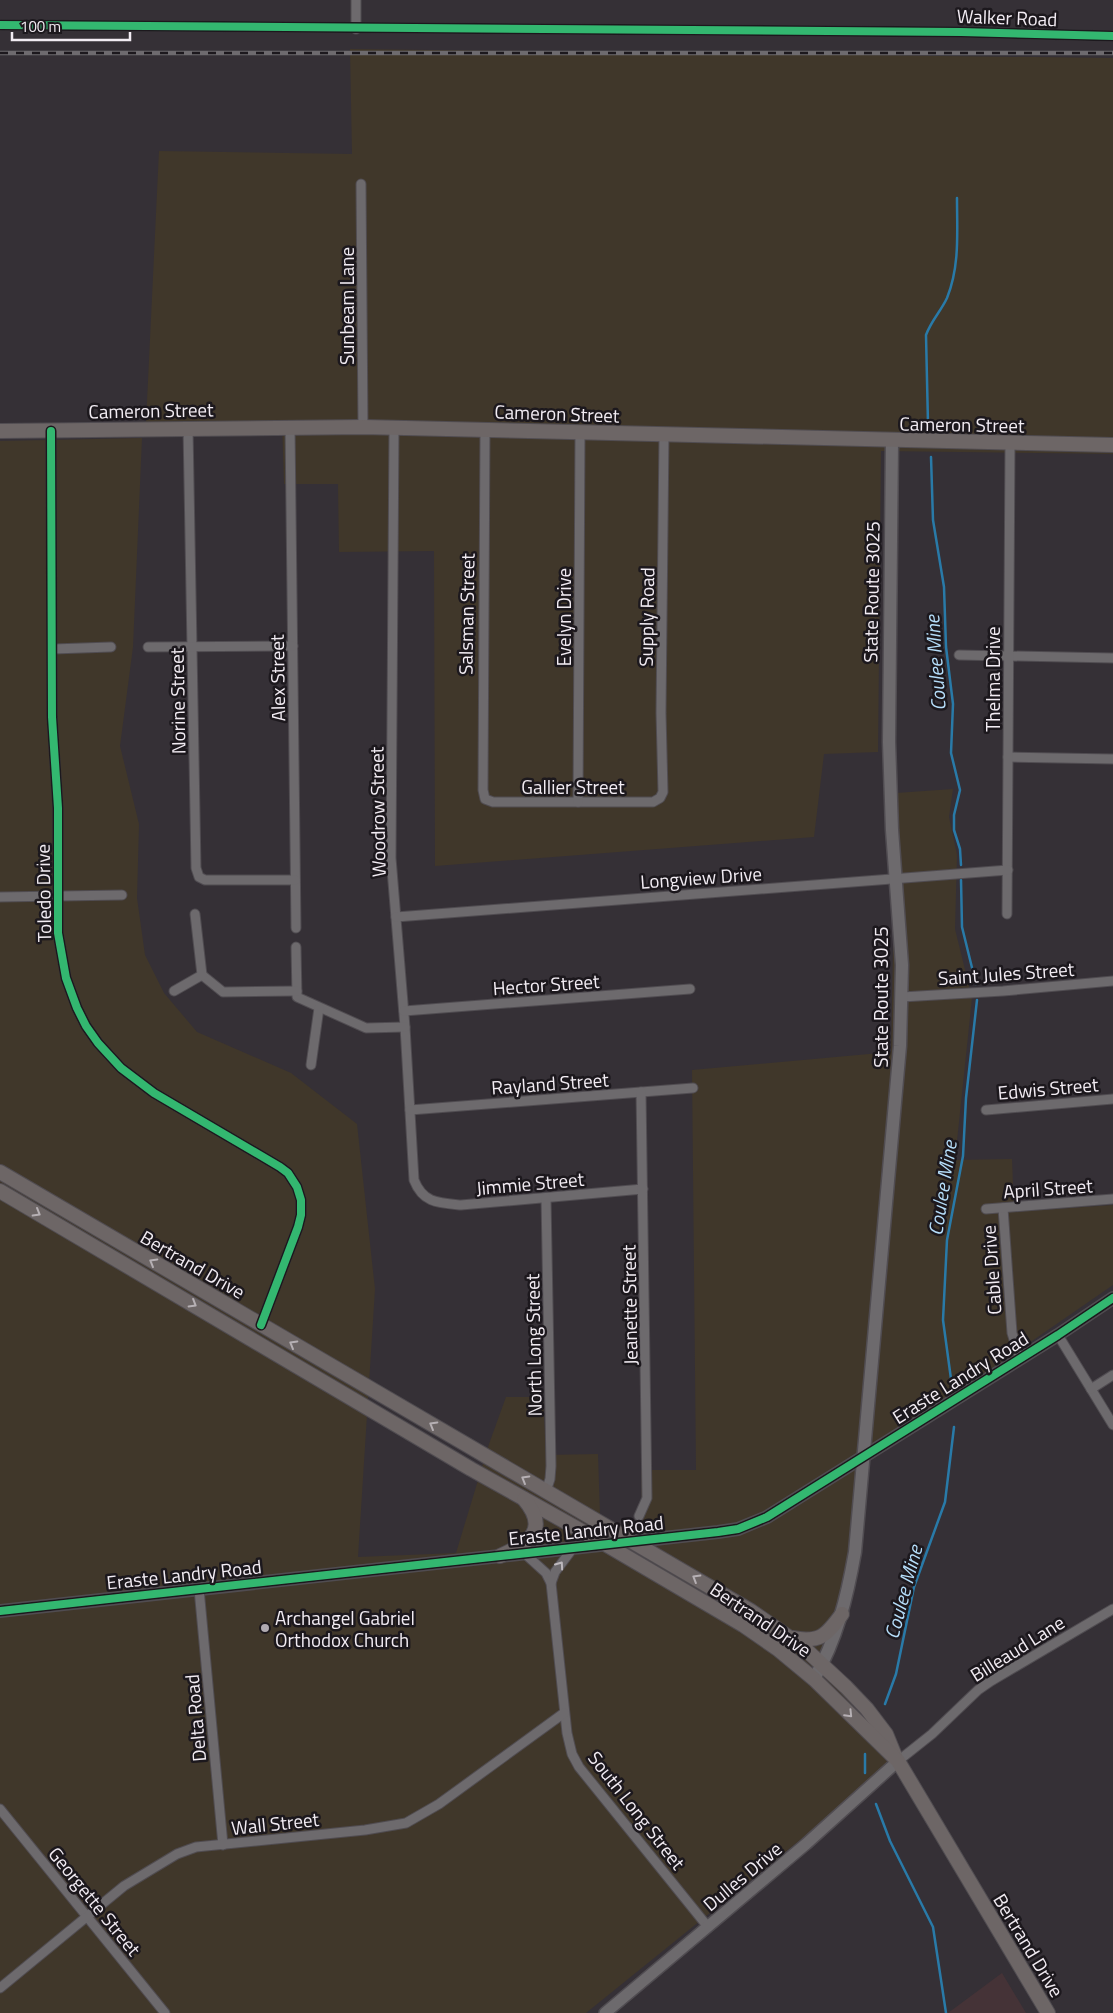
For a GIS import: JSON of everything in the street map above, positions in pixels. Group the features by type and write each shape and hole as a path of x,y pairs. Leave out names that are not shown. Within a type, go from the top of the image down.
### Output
{"main road":[{"name":"Cameron Street","path":"0,431 363,427 1113,445"},
{"name":"State Route 3025","path":"814,1679 833,1642 842,1614 855,1552 897,1089 902,996 888,742 892,441"},
{"name":"Bertrand Drive","path":"0,1172 751,1611 823,1664 867,1709 886,1734 898,1761 1048,2013"},
{"name":"Bertrand Drive","path":"0,1191 758,1635 814,1679 898,1761"},
{"path":"500,1556 520,1547 529,1540 534,1532 536,1523 534,1515 522,1497"},
{"path":"790,1638 811,1640 822,1637 829,1632 842,1614"}],"street":[{"path":"356,0 356,29"},
{"name":"Walker Road","path":"0,25 961,32 1113,36"},
{"name":"Sunbeam Lane","path":"361,184 363,427"},
{"name":"Alex Street","path":"290,427 296,928"},
{"name":"Norine Street","path":"188,428 196,868 198,874 205,880 295,880"},
{"name":"Woodrow Street","path":"394,428 391,858 404,1011 414,1180 421,1194"},
{"name":"Salsman Street","path":"485,430 482,715 482,790 485,799"},
{"name":"Toledo Drive","path":"51,431 52,718 58,808 57,896 59,946 66,978 77,1008 98,1043 121,1068 144,1087 275,1164 288,1173 297,1187 302,1207 298,1227 261,1325"},
{"name":"Evelyn Drive","path":"578,802 580,432"},
{"name":"Supply Road","path":"660,798 663,792 661,713 664,434"},
{"name":"Thelma Drive","path":"1007,914 1010,444"},
{"path":"148,647 293,646"},
{"path":"52,649 112,647"},
{"path":"959,655 1113,658"},
{"path":"1008,757 1113,759"},
{"name":"Gallier Street","path":"485,799 493,802 653,802 660,798"},
{"name":"Longview Drive","path":"396,917 1008,870"},
{"path":"0,897 122,896"},
{"path":"195,914 202,975 223,992 297,991"},
{"path":"296,947 297,997 366,1028 405,1027"},
{"path":"174,991 202,975"},
{"name":"Saint Jules Street","path":"902,996 1113,981"},
{"name":"Hector Street","path":"404,1011 690,989"},
{"path":"311,1065 319,1008"},
{"name":"Rayland Street","path":"410,1110 693,1088"},
{"name":"Jeanette Street","path":"639,1516 647,1498 641,1092"},
{"name":"Edwis Street","path":"986,1110 1113,1099"},
{"name":"Jimmie Street","path":"421,1194 435,1202 461,1205 643,1189"},
{"name":"North Long Street","path":"546,1198 551,1466 550,1479 546,1491"},
{"name":"April Street","path":"986,1209 1113,1199"},
{"name":"Cable Drive","path":"1004,1208 1012,1332 1015,1349 1020,1359"},
{"name":"Eraste Landry Road","path":"0,1611 718,1532 752,1524 864,1457 1058,1335 1113,1298"},
{"path":"1058,1335 1113,1425"},
{"path":"1091,1388 1113,1375"},
{"path":"357,1400 367,1388"},
{"path":"550,1583 555,1572 573,1548"},
{"path":"524,1553 546,1573 550,1583"},
{"name":"South Long Street","path":"550,1583 564,1713 572,1754 579,1767 708,1927"},
{"name":"Delta Road","path":"199,1589 224,1845"},
{"name":"Billeaud Lane","path":"898,1761 932,1734 991,1680 1113,1609"},
{"name":"Wall Street","path":"0,1988 124,1886 177,1854 196,1847 365,1830 406,1823 439,1804 564,1713"},
{"name":"Dulles Drive","path":"605,2013 806,1844 898,1761"},
{"name":"Georgette Street","path":"0,1809 165,2013"}],"shaded area":[{"path":"350,49 1113,58 1113,454 881,451 878,752 824,754 814,837 435,866 434,551 339,552 338,484 284,484 282,421 146,423 159,151 352,154"},
{"path":"142,438 133,647 120,746 139,824 137,898 145,955 164,993 197,1032 291,1073 357,1124 375,1289 358,1557 456,1553 489,1444 506,1397 543,1397 546,1455 598,1454 600,1515 635,1533 642,1526 641,1470 696,1470 692,1070 891,1052 896,793 953,789 949,817 957,855 955,929 972,998 955,1160 1012,1159 1014,1212 1113,1205 1113,1285 864,1457 855,1552 823,1664 898,1761 586,2013 0,2013 0,441"},
{"path":"1002,1973 1026,2013 948,2013"}],"waterway":[{"name":"Coulee Mine","path":"928,424 926,335 947,298 954,274 957,249 957,198"},
{"name":"Coulee Mine","path":"931,457 933,520 944,587 946,647 953,704 951,753 960,790 954,815 954,830 960,849 961,865"},
{"name":"Coulee Mine","path":"961,880 962,927 976,984"},
{"name":"Coulee Mine","path":"951,1379 943,1320 947,1240 963,1156 966,1098 977,1000"},
{"name":"Coulee Mine","path":"885,1704 896,1674 914,1587 945,1502 954,1427"},
{"name":"Coulee Mine","path":"865,1754 865,1773"},
{"name":"Coulee Mine","path":"876,1804 890,1841 933,1927 946,2013"}],"railway":[{"path":"0,53 1113,53"}],"cycle path":[{"path":"0,25 961,32 1113,36"},
{"path":"51,431 52,717 58,808 58,933 66,978 86,1026 98,1043 121,1068 154,1093 280,1167 288,1173 297,1187 301,1200 301,1215 298,1227 261,1325"},
{"path":"0,1611 738,1529 767,1517 1058,1335 1113,1298"}],"place":[{"name":"Archangel Gabriel Orthodox Church","path":"265,1628"}]}
